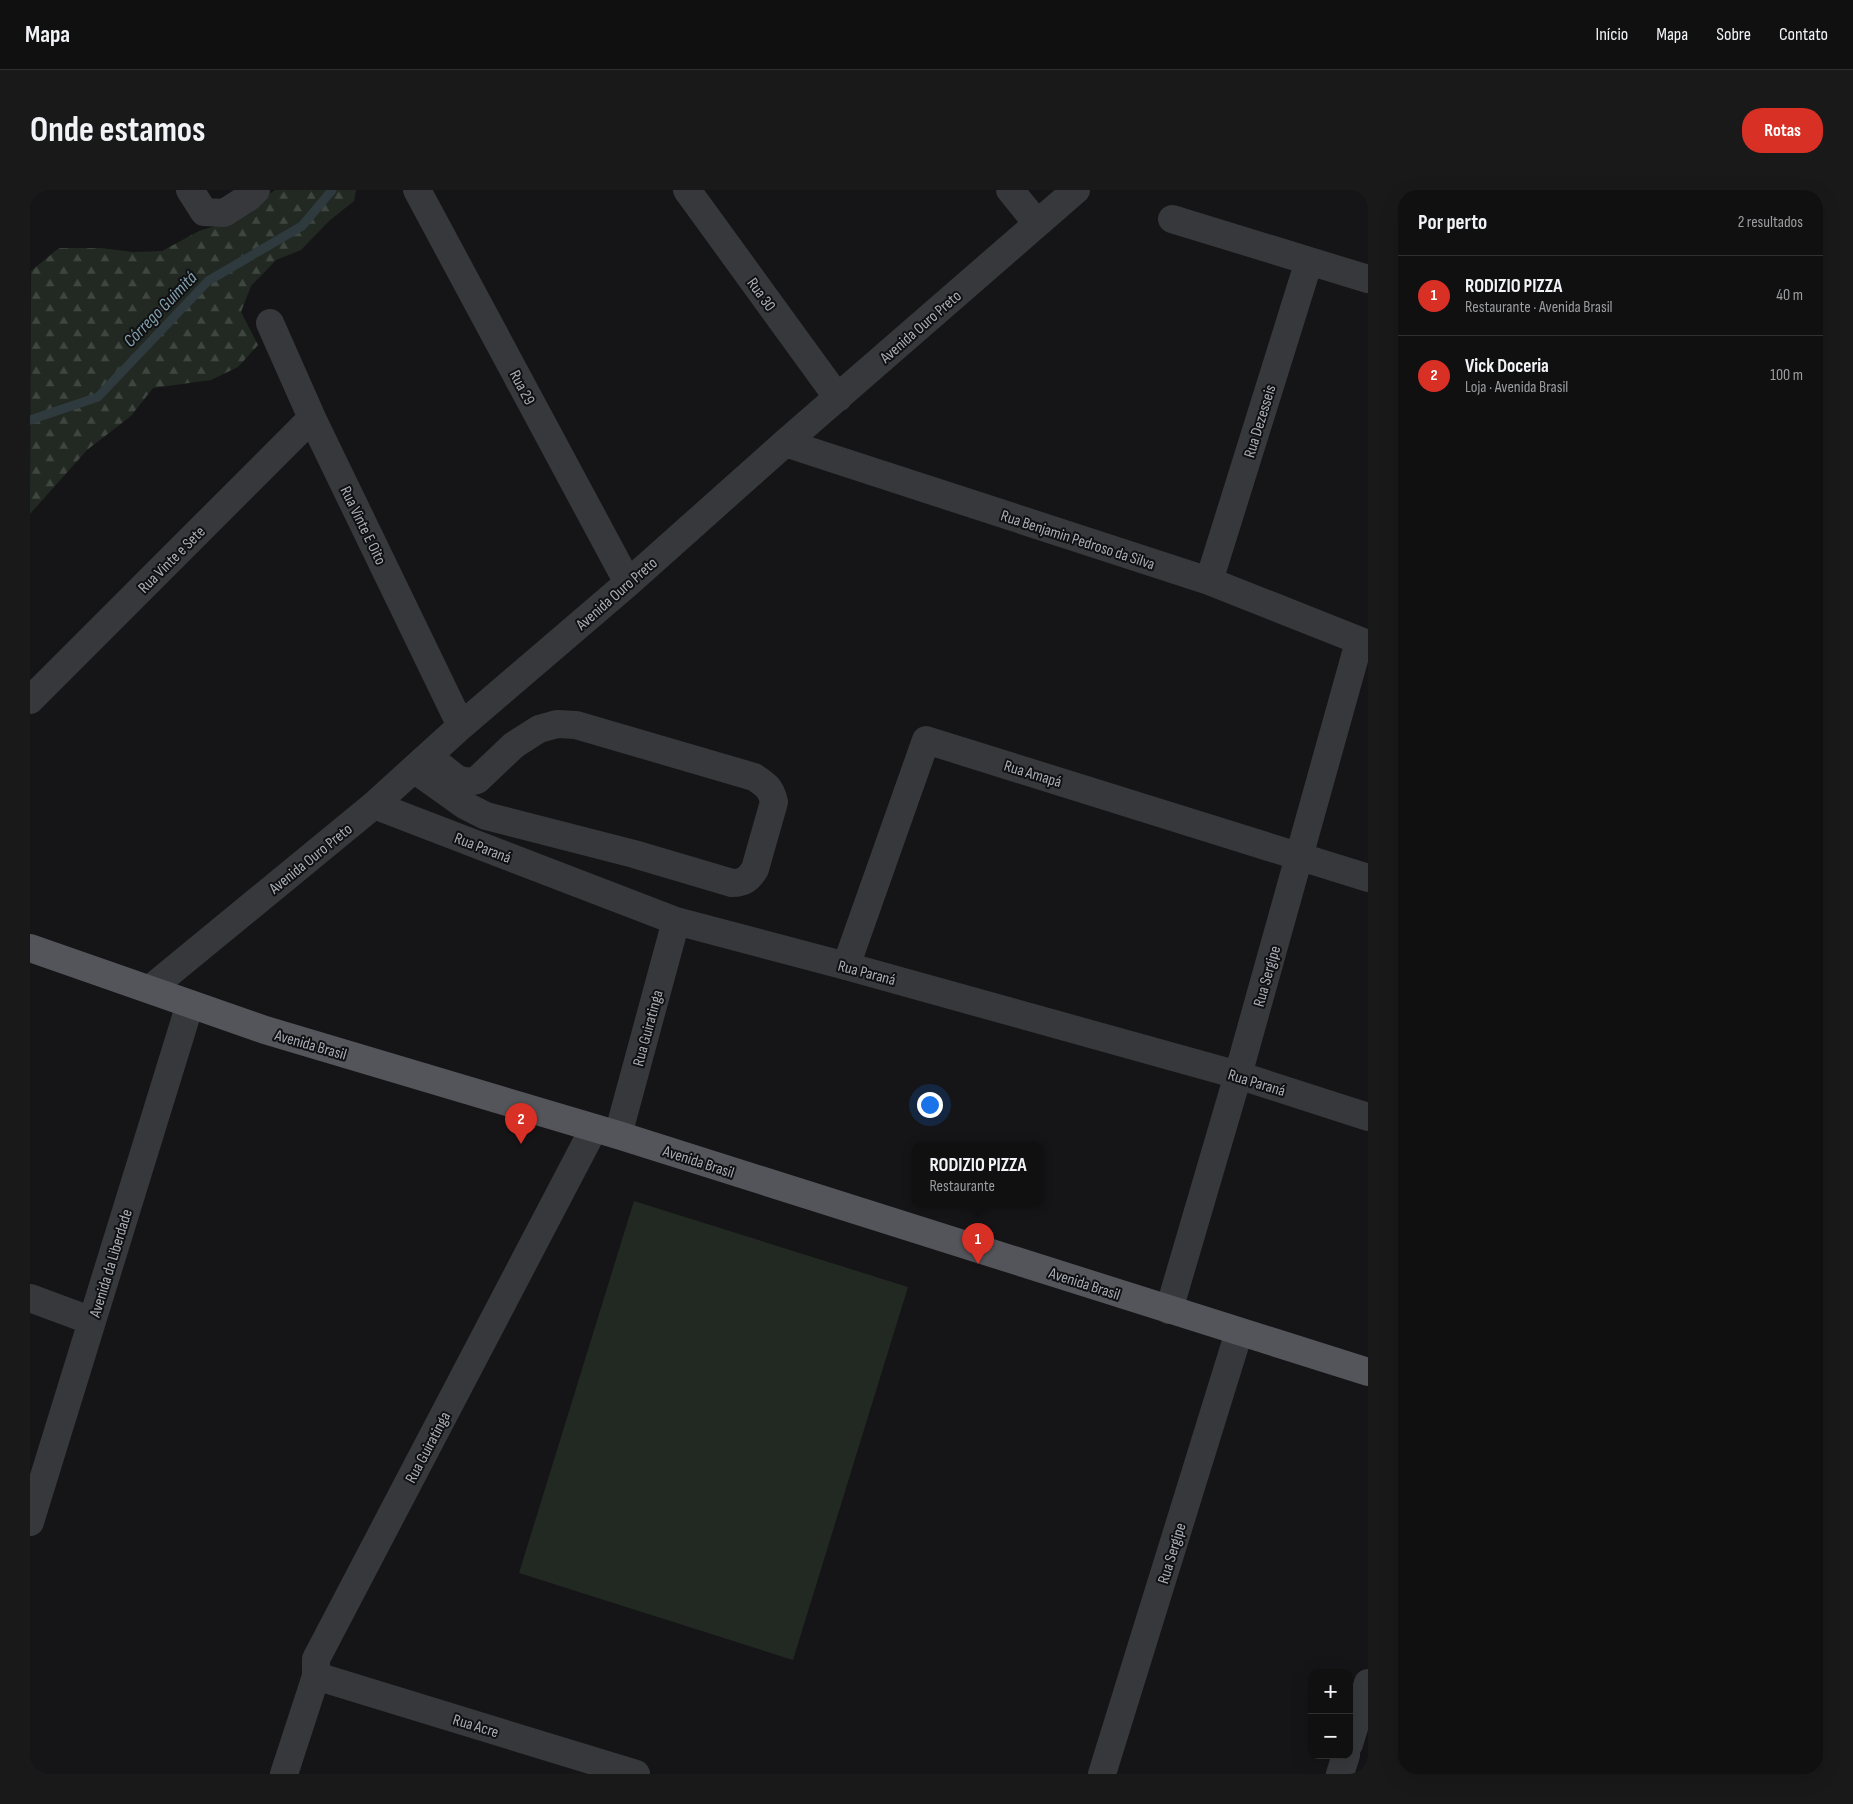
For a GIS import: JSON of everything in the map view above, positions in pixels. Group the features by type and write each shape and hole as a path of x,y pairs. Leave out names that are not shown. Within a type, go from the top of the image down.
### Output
{"main road":[{"name":"Avenida Brasil","path":"30,948 265,1030 606,1131 1368,1372"}],"street":[{"path":"197,201 224,213 249,197 256,190"},
{"name":"Rua 29","path":"418,190 628,583"},
{"name":"Rua 30","path":"686,190 838,398"},
{"path":"1010,190 1038,223"},
{"name":"Avenida Ouro Preto","path":"150,990 374,805 461,726 628,583 785,443 1076,190"},
{"path":"1172,218 1368,279"},
{"name":"Rua Dezesseis","path":"1209,581 1309,260"},
{"name":"Rua Vinte E Oito","path":"270,323 312,418 461,726"},
{"name":"Rua Vinte e Sete","path":"30,700 312,418"},
{"name":"Rua Benjamin Pedroso da Silva","path":"785,443 1209,581 1364,643"},
{"name":"Rua Sergipe","path":"1170,1310 1299,856 1364,643"},
{"path":"557,724 576,725 754,777 765,784 772,793 774,802 755,869 749,879 740,883 732,883 634,854 486,816 466,806 421,762 457,779 468,782 477,780 514,744 539,729 557,724"},
{"name":"Rua Amapá","path":"846,966 926,740 1368,878"},
{"name":"Rua Paraná","path":"374,805 676,921 846,966 1238,1075 1368,1116"},
{"name":"Rua Guiratinga","path":"284,1774 316,1676 316,1658 606,1131 676,921"},
{"name":"Avenida da Liberdade","path":"30,1522 190,1004"},
{"path":"30,1298 92,1321"},
{"name":"Rua Sergipe","path":"1102,1774 1239,1332"},
{"name":"Rua Acre","path":"316,1676 636,1774"},
{"path":"1353,1731 1368,1683"},
{"path":"1340,1774 1345,1759"}],"green space":[{"path":"275,190 356,190 354,201 329,221 301,250 276,260 251,286 241,312 258,345 238,367 211,380 153,388 131,416 87,450 30,514 31,271 59,248 101,248 133,252 162,251 199,231 231,221"},
{"path":"634,1201 908,1287 793,1660 519,1573"}],"waterway":[{"name":"Córrego Guimitá","path":"30,420 98,397 208,281 302,226 332,190"}],"place":[{"name":"Vick Doceria","path":"521,1144"},
{"name":"RODIZIO PIZZA","path":"978,1264"}]}
